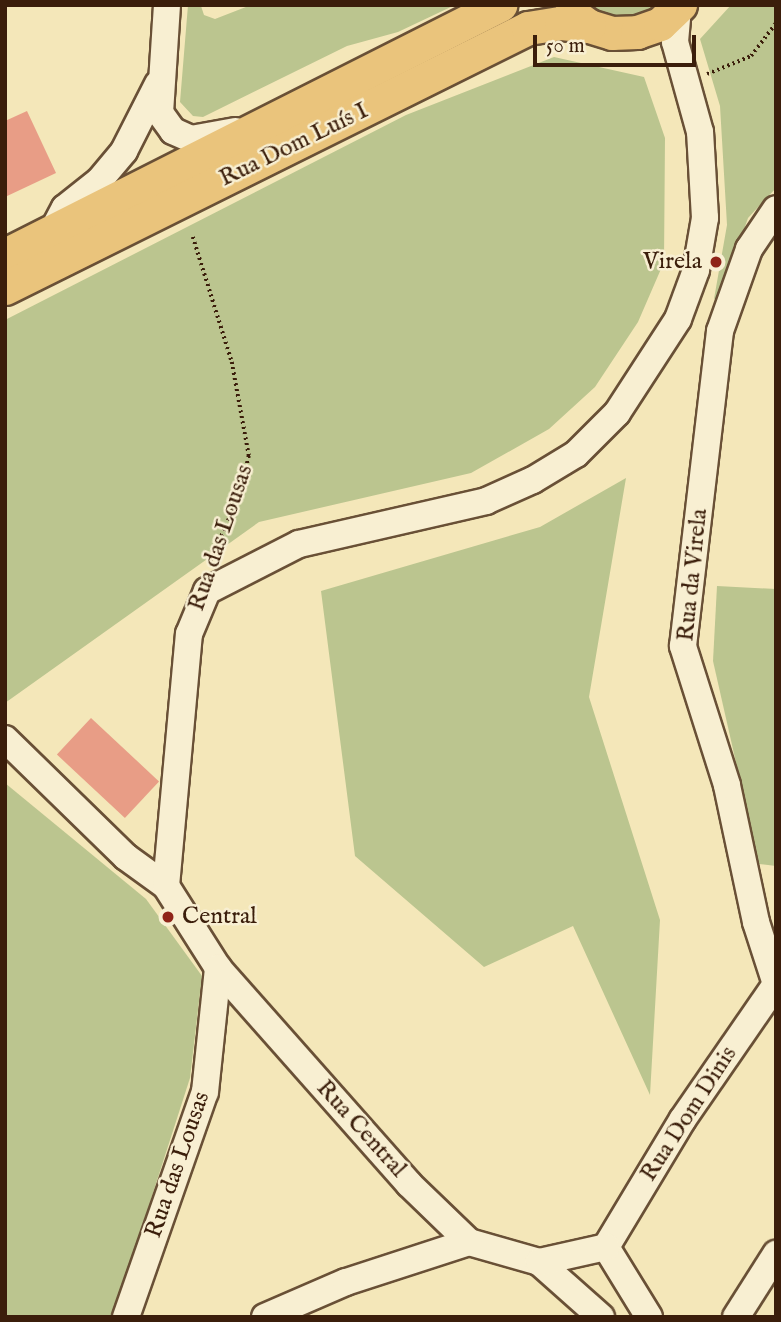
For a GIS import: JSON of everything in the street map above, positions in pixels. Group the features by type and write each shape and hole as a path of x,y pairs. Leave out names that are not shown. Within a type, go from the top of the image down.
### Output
{"main road":[{"name":"Rua Dom Luís I","path":"11,250 52,232 500,5"},
{"path":"622,33 660,24 679,7"},
{"name":"Rua Dom Luís I","path":"5,288 528,29 561,23 577,16 622,33"}],"street":[{"path":"167,5 159,82 160,113 173,131 191,139 261,126"},
{"path":"207,591 299,544 486,501 533,480 576,454 617,413 678,319 696,270 705,218 694,78 675,42 679,7"},
{"path":"622,33 657,47 694,78"},
{"path":"52,232 65,208 99,181 124,151 159,82"},
{"name":"Rua da Virela","path":"776,209 749,249 720,331 682,646 727,785 756,922 776,984"},
{"path":"678,319 720,331"},
{"name":"Rua das Lousas","path":"166,886 189,634 207,591"},
{"path":"5,739 126,856 166,886"},
{"name":"Rua Central","path":"166,886 218,968 409,1184 469,1242 539,1262 601,1317"},
{"name":"Rua das Lousas","path":"126,1317 205,1092 218,968"},
{"name":"Rua Dom Dinis","path":"606,1247 682,1119 776,984"},
{"path":"265,1317 346,1282 469,1242"},
{"path":"539,1262 606,1247 649,1317"},
{"path":"736,1317 776,1254"}],"path":[{"path":"694,78 751,56 776,23"},
{"name":"Rua das Lousas","path":"193,237 232,362 249,456 240,494 209,560 207,591"}],"green space":[{"path":"188,5 201,6 204,15 215,19 251,5 455,5 398,32 347,46 203,117 193,116 180,102"},
{"path":"579,5 665,5 622,23"},
{"path":"731,5 776,5 776,188 748,218 721,296 714,299 727,225 720,106 700,39"},
{"path":"554,57 644,77 665,138 664,262 638,322 595,387 549,429 471,473 259,522 5,703 5,320 406,115"},
{"path":"626,478 589,697 660,920 650,1095 573,926 484,967 355,856 321,591 540,527"},
{"path":"717,586 776,589 776,866 759,864 713,661"},
{"path":"5,783 146,899 202,976 190,1078 113,1317 5,1317"}],"building":[{"path":"27,111 56,173 5,197 5,121"},
{"path":"91,718 159,781 125,818 57,755"}],"place":[{"name":"Virela","path":"716,262"},
{"name":"Central","path":"168,917"}]}
